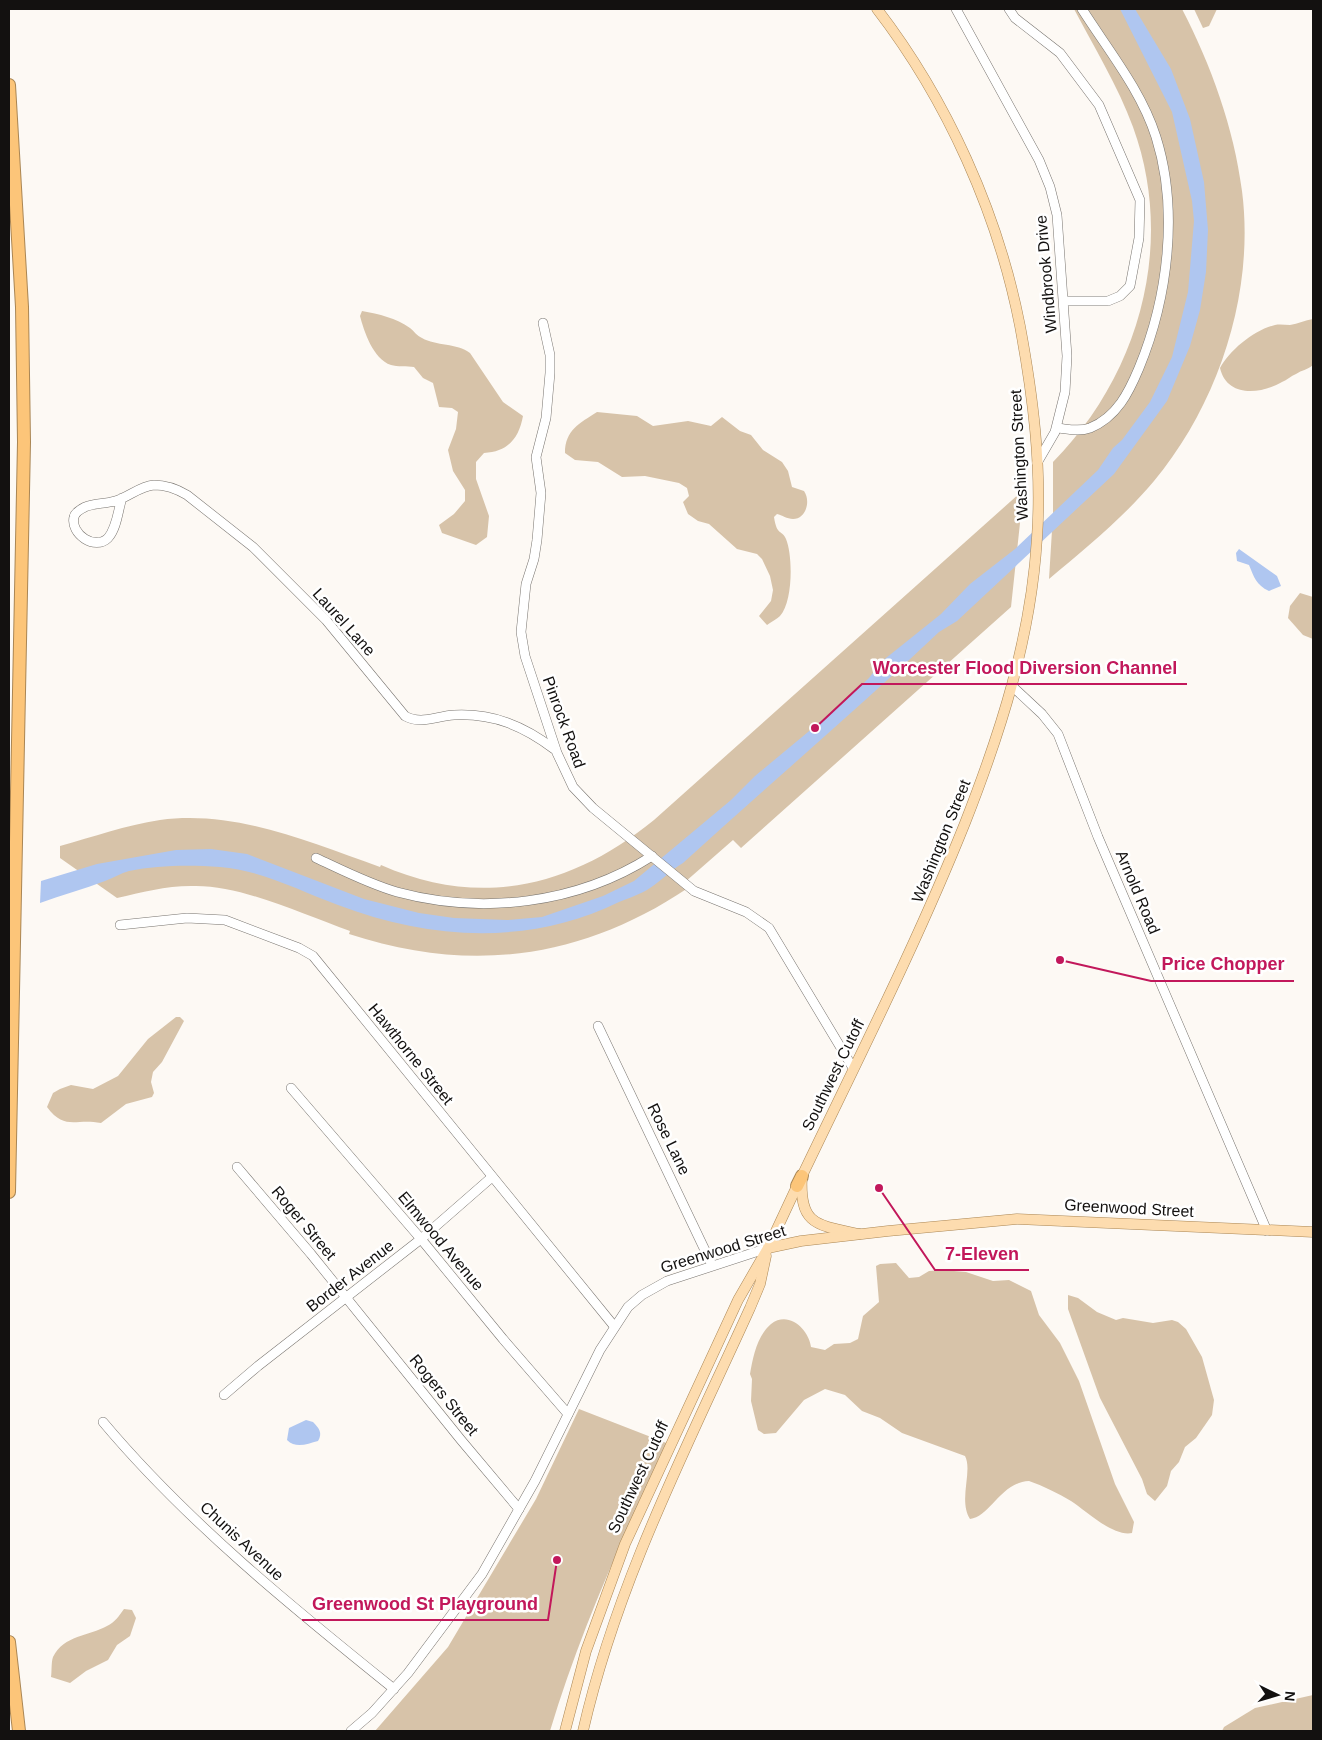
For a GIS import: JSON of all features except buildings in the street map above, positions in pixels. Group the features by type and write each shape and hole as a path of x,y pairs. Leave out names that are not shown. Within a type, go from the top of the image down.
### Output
{"highway":[{"path":"9,85 21,297 24,442 9,1192"},
{"path":"9,1642 19,1731"}],"main road":[{"name":"Washington Street","path":"876,9 908,53 945,119 969,167 995,232 1010,283 1021,333 1034,412 1038,478 1036,561 1024,639 1013,687 989,762 927,916"},
{"name":"Southwest Cutoff","path":"564,1731 586,1650 625,1544 738,1300 768,1248 927,916"},
{"path":"800,1181 803,1209 810,1217 821,1224 859,1234"},
{"name":"Greenwood Street","path":"768,1248 859,1234 1023,1219 1313,1232"},
{"name":"Southwest Cutoff","path":"583,1731 603,1656 632,1572 750,1308 760,1284 768,1248"}],"street":[{"name":"Windbrook Drive","path":"956,9 1047,178 1055,206 1059,233 1067,356 1064,399 1057,428 1037,464"},
{"path":"1009,9 1014,18 1060,52 1099,105 1140,200 1139,238 1130,286 1120,296 1108,301 1064,301"},
{"path":"1057,428 1080,430 1090,428 1112,414 1125,399 1148,347 1154,326 1167,240 1167,205 1161,159 1152,126 1135,91 1082,9"},
{"name":"Pinrock Road","path":"543,323 550,355 550,373 546,418 536,457 541,493 537,540 534,559 526,584 521,632 525,656 555,750 578,795 694,891 746,912 770,928 854,1068"},
{"name":"Laurel Lane","path":"122,498 114,527 109,537 102,542 85,540 75,525 75,515 87,506 122,498 145,487 157,485 175,489 187,496 253,547 326,620 405,716 418,721 457,715 504,720 531,732 555,750"},
{"name":"Arnold Road","path":"1013,687 1042,714 1058,734 1102,847 1267,1231"},
{"path":"316,858 396,892 450,902 523,903 585,888 627,872 653,857"},
{"name":"Hawthorne Street","path":"120,925 193,918 225,920 309,953 322,965 330,979 614,1326"},
{"name":"Rose Lane","path":"598,1026 712,1265"},
{"name":"Elmwood Avenue","path":"291,1088 421,1239 502,1340 568,1414"},
{"name":"Roger Street","path":"237,1167 347,1299"},
{"name":"Border Avenue","path":"224,1395 258,1366 347,1299 421,1239 492,1177"},
{"name":"Greenwood Street","path":"351,1731 394,1689 482,1574 519,1509 614,1326 628,1307 650,1290 667,1281 768,1248"},
{"name":"Rogers Street","path":"347,1299 519,1509"},
{"name":"Chunis Avenue","path":"103,1422 133,1458 275,1592 394,1689"}],"shaded area":[{"path":"1074,9 1182,9 1212,75 1227,120 1242,191 1245,229 1243,268 1237,307 1227,345 1214,382 1197,417 1177,450 1142,495 1104,532 1049,579 1053,514 1053,462 1083,427 1108,390 1127,349 1141,306 1149,262 1151,217 1145,172 1133,127 1113,82"},
{"path":"1194,9 1217,9 1209,26 1203,28"},
{"path":"362,311 393,319 428,341 459,348 470,353 503,402 523,416 519,431 506,447 484,453 476,462 476,479 489,516 487,537 476,545 442,533 439,525 454,514 465,501 465,490 453,471 448,450 456,429 458,412 452,408 439,407 433,383 423,378 414,367 391,365 379,357 370,344 364,329 360,316"},
{"path":"1313,319 1313,365 1311,367 1274,386 1255,391 1237,389 1224,378 1220,368 1224,361 1251,336 1275,325 1290,325"},
{"path":"597,412 637,416 653,426 688,421 711,426 722,417 740,431 751,435 763,450 782,462 788,471 792,487 804,491 807,504 804,513 797,518 791,519 777,514 774,517 778,530 786,539 791,567 787,600 779,617 767,625 759,616 771,601 773,590 770,576 762,559 757,554 737,549 709,524 698,521 688,514 683,502 689,496 687,488 679,483 645,476 622,477 598,462 575,460 565,453 571,433 579,424"},
{"path":"1020,493 1020,523 1011,607 741,848 733,840 685,882 688,888 648,912 607,931 566,944 524,953 482,956 439,954 394,946 349,934 350,931 274,902 215,887 196,886 156,889 117,898 60,858 60,846 135,825 160,820 189,818 245,824 272,830 380,867 381,865 418,878 454,886 489,888 524,884 558,875 591,861 623,843 654,820"},
{"path":"1300,593 1313,597 1313,639 1303,635 1288,618 1290,606"},
{"path":"176,1017 180,1017 184,1021 162,1062 153,1072 151,1082 154,1093 152,1097 126,1104 101,1123 65,1121 59,1119 47,1107 53,1093 60,1089 71,1085 93,1089 118,1076 148,1039"},
{"path":"896,1263 909,1278 919,1277 929,1271 966,1272 993,1281 1009,1280 1031,1291 1039,1315 1060,1343 1079,1381 1115,1484 1134,1522 1132,1533 1116,1531 1108,1527 1066,1498 1029,1481 1011,1487 984,1512 970,1519 965,1503 967,1462 965,1456 902,1433 880,1418 862,1411 845,1395 825,1389 804,1400 776,1433 764,1434 758,1430 751,1401 752,1379 750,1374 756,1347 766,1329 778,1320 785,1319 791,1321 797,1324 806,1334 811,1347 825,1350 834,1344 850,1343 858,1339 863,1316 879,1302 876,1266"},
{"path":"1068,1295 1078,1298 1097,1312 1116,1320 1123,1318 1153,1323 1172,1320 1178,1322 1186,1329 1202,1357 1214,1400 1212,1415 1196,1438 1185,1447 1179,1462 1171,1471 1167,1486 1155,1501 1147,1494 1142,1479 1100,1398 1068,1309"},
{"path":"579,1409 669,1444 635,1514 588,1621 550,1731 375,1731 448,1647 536,1499"},
{"path":"124,1609 132,1610 136,1618 130,1636 117,1645 108,1660 86,1671 70,1683 51,1677 53,1657 64,1644 110,1624 117,1619"},
{"path":"1313,1695 1313,1731 1222,1731 1224,1727 1255,1708"}],"water":[{"path":"1120,9 1135,9 1171,69 1190,119 1204,182 1208,230 1206,272 1200,310 1190,346 1167,401 1114,474 957,621 939,632 683,863 654,885 635,896 585,916 550,926 515,932 479,933 444,931 408,925 373,917 250,872 220,867 175,866 129,871 40,903 41,881 97,864 176,850 211,849 247,854 364,899 419,913 454,918 507,920 542,917 603,896 634,881 843,703 869,678 881,662 941,614 970,584 1015,549 1098,470 1150,402 1172,357 1188,292 1194,221 1192,201 1172,112"},
{"path":"1239,549 1277,576 1281,586 1269,591 1261,586 1249,565 1237,561 1236,553"},
{"path":"306,1420 313,1422 319,1429 320,1436 318,1441 298,1445 290,1443 287,1440 289,1428"}],"place":[{"name":"Worcester Flood Diversion Channel","path":"815,728"},
{"name":"Price Chopper","path":"1060,960"},
{"name":"7-Eleven","path":"879,1188"},
{"name":"Greenwood St Playground","path":"557,1560"}]}
